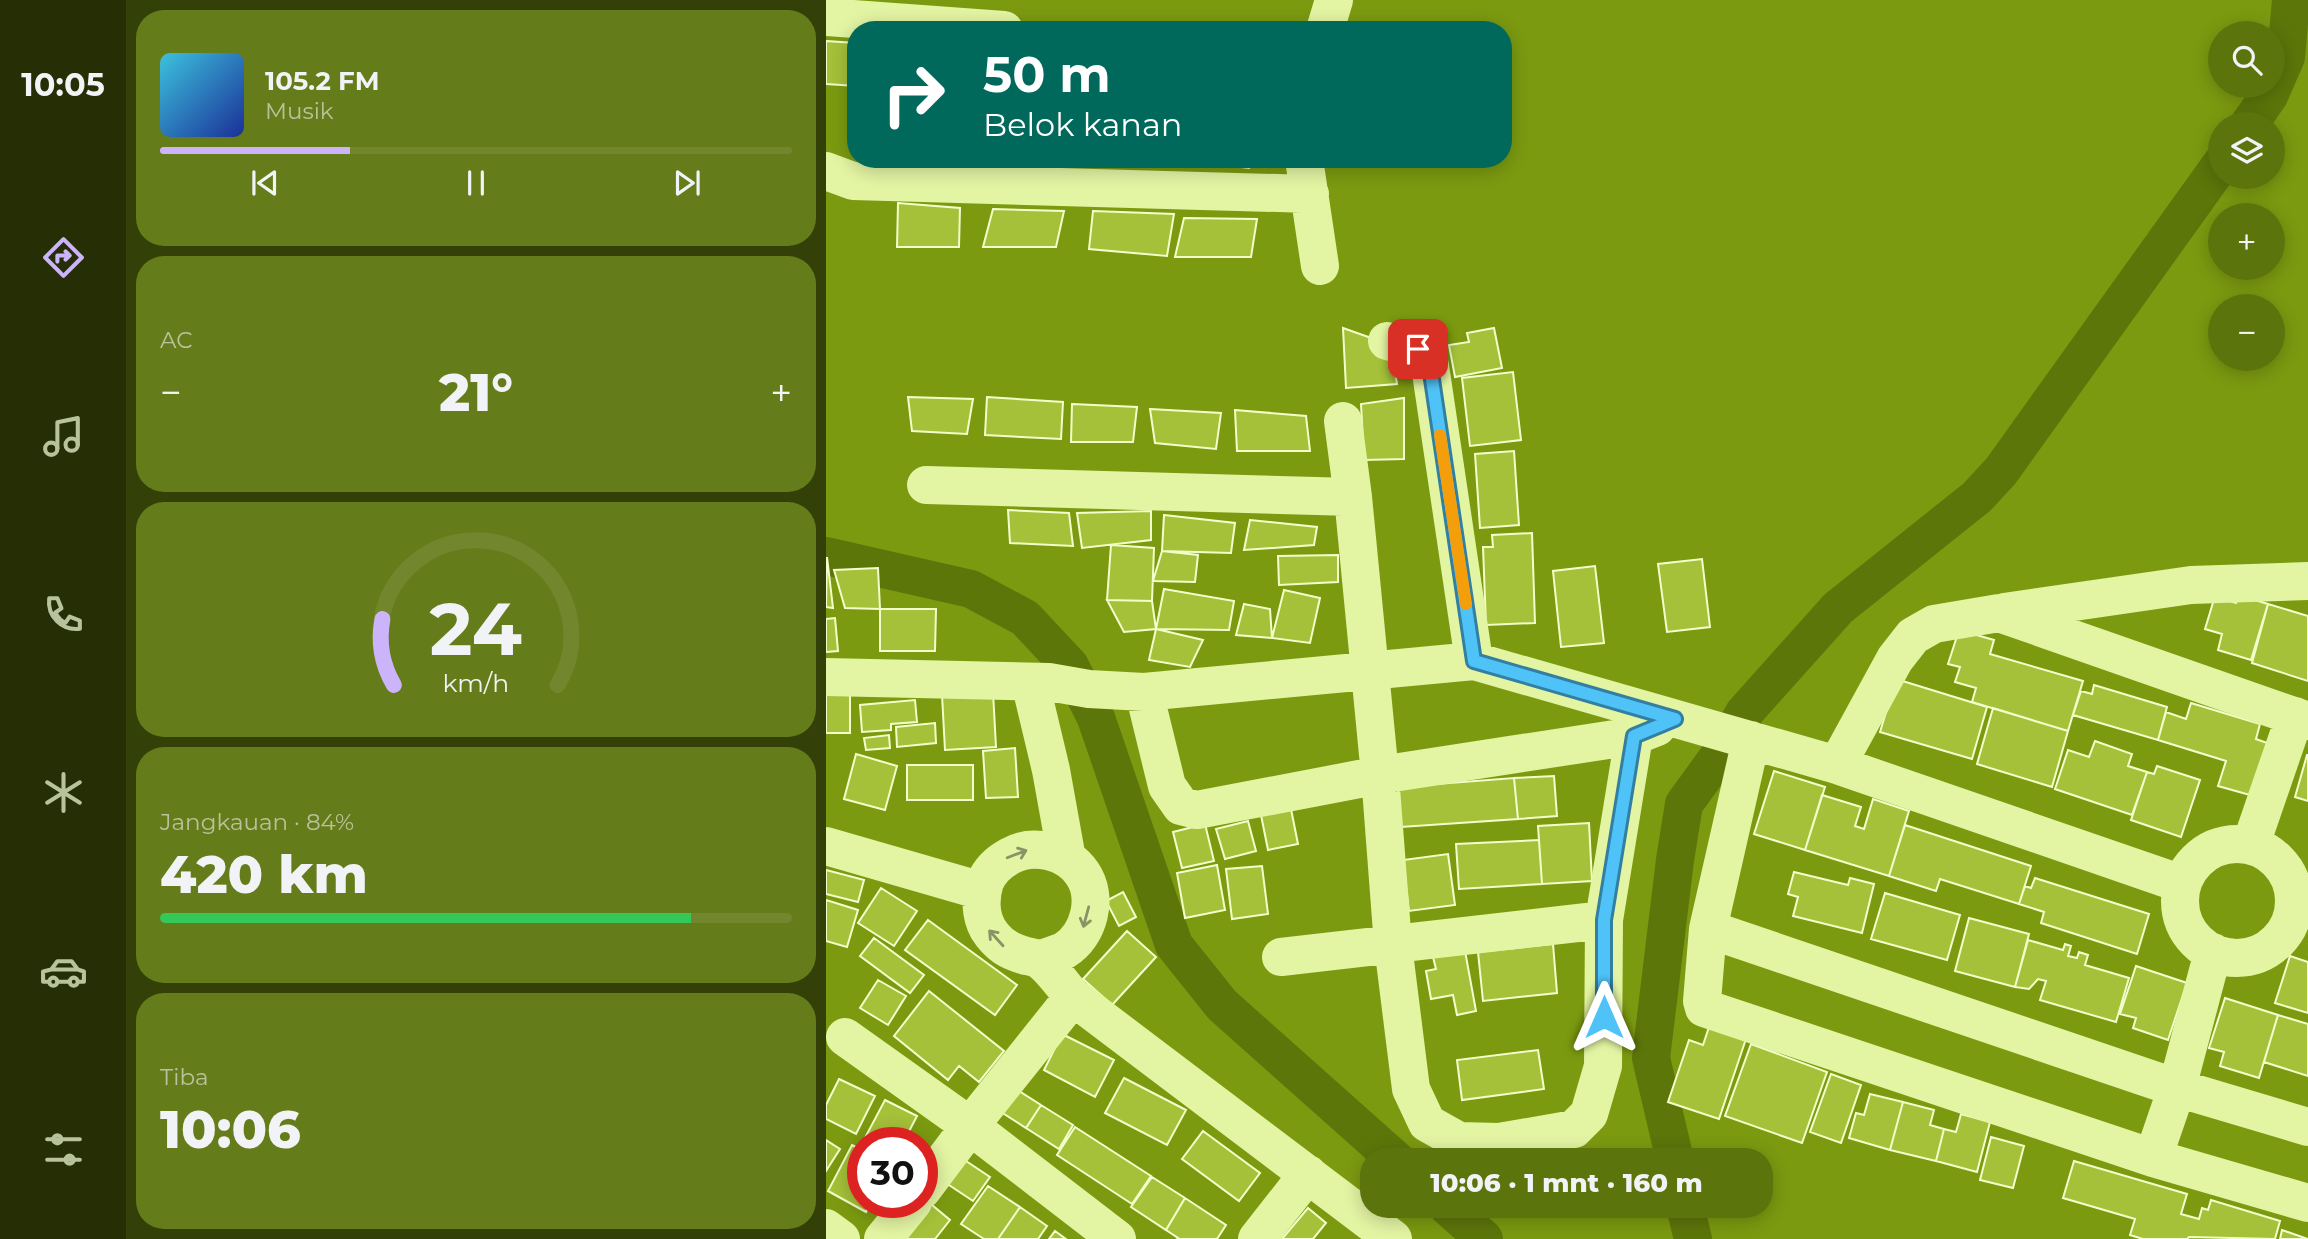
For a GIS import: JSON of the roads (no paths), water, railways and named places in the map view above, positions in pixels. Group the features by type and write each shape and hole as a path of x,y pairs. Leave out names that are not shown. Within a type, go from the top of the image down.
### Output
{"street":[{"path":"1328,21 1334,0"},
{"path":"826,17 960,13 981,21"},
{"path":"826,171 853,181 1307,177 1320,266"},
{"path":"1387,341 1418,349 1430,366 1474,661"},
{"path":"1343,422 1353,497 1380,775 1393,945 1411,1089 1427,1123 1458,1141 1499,1142 1574,1129 1589,1114 1604,1066 1604,920 1634,736"},
{"path":"926,485 1353,497"},
{"path":"1837,765 1895,659 1913,636 1934,624 2191,585 2308,581"},
{"path":"1999,613 2301,719 2251,844"},
{"path":"826,677 1040,682 1089,689 1144,692 1474,661 1837,765 2182,884"},
{"path":"1040,682 1051,770 1067,859"},
{"path":"1144,692 1167,786 1181,806 1197,810 1380,775 1634,736 1687,722"},
{"path":"1743,737 1708,929 1702,1001 1706,1010 2153,1158 2308,1203"},
{"path":"2251,844 2275,858 2287,872 2299,928 2262,953 2244,958 2225,957 2213,952 2193,937 2183,921 2180,902 2182,884 2190,867 2204,854 2221,846 2251,844"},
{"path":"826,846 982,891"},
{"path":"1040,960 1065,950 1081,934 1089,915 1090,894 1083,874 1067,859 1034,849 1015,853 1001,861 988,876 982,891 981,909 986,926 997,942 1010,951 1040,960 1073,997 1393,1239"},
{"path":"1281,957 1604,920"},
{"path":"1708,929 2177,1088 2308,1127"},
{"path":"2153,1158 2177,1088 2213,952"},
{"path":"938,1169 1073,997"},
{"path":"845,1037 970,1126 1117,1239"},
{"path":"1257,1239 1308,1174"},
{"path":"883,1239 900,1218"},
{"path":"826,1228 841,1239"}],"waterway":[{"path":"2258,112 2269,96 2286,57 2291,0"},
{"path":"1672,1148 1651,1058 1684,804 1721,753 1744,713 1838,608 1977,497 2001,471 2208,182"},
{"path":"826,556 971,589 1025,618 1070,666 1096,718 1174,945 1222,1005 1383,1148"},
{"path":"1460,1218 1484,1239"},
{"path":"1688,1218 1693,1239"}]}
